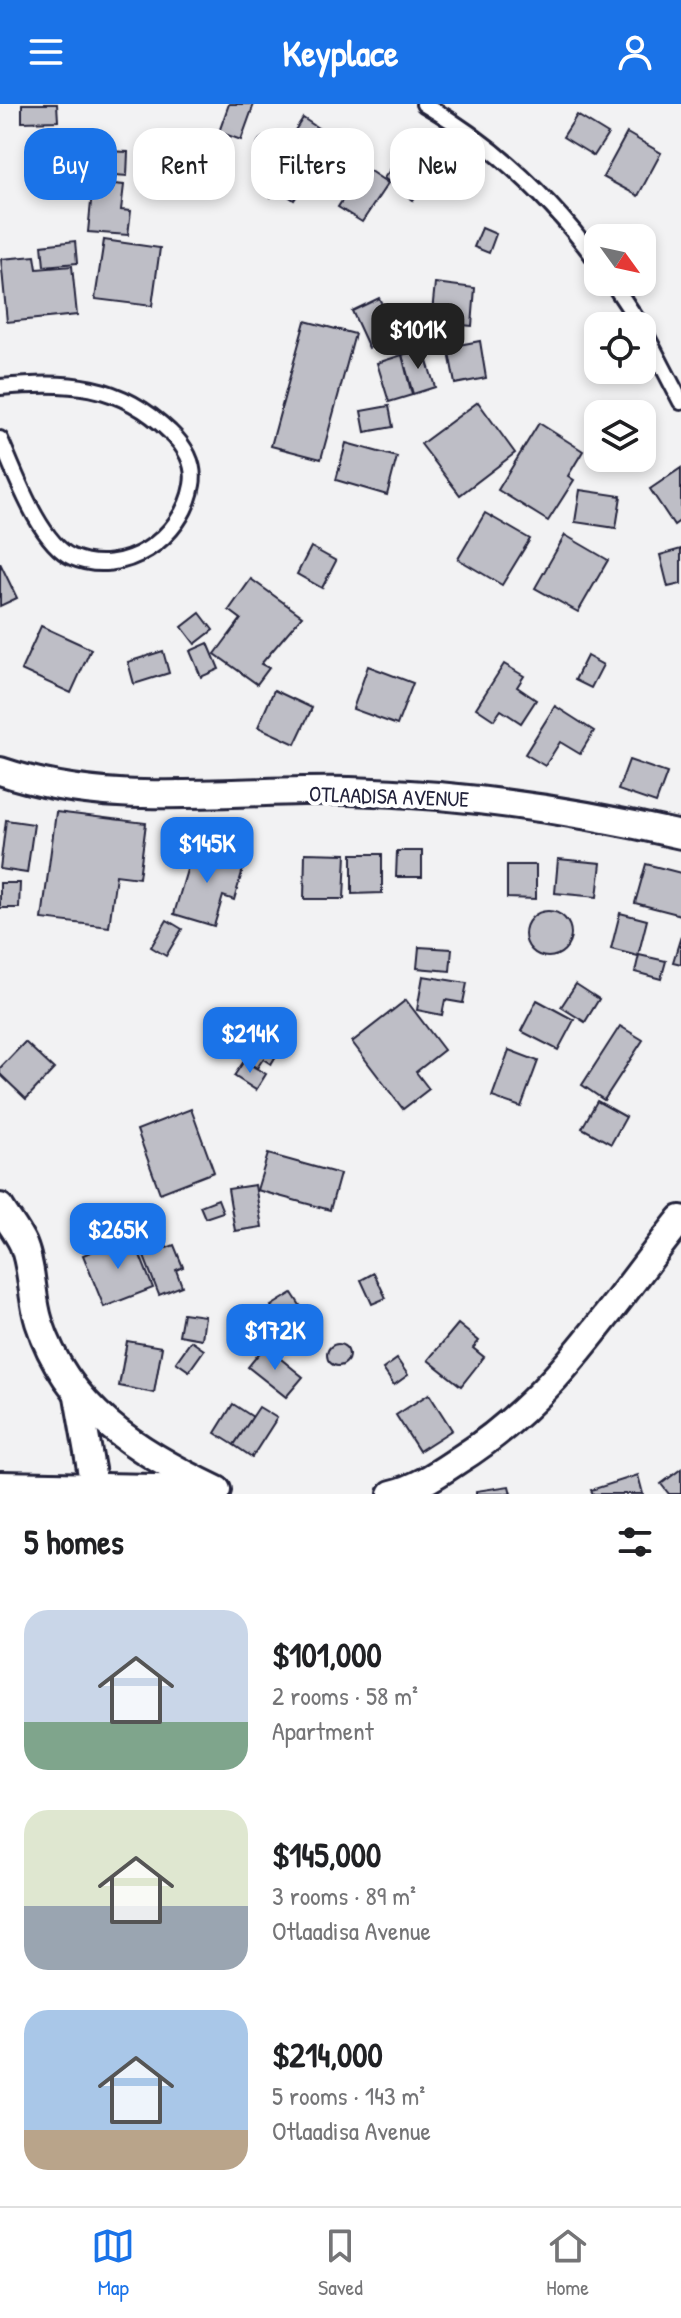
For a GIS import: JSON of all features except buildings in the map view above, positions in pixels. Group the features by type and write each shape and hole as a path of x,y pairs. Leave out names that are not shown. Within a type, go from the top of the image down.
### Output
{"street":[{"name":"OTLAADISA AVENUE","path":"0,771 72,788 146,795 347,791 468,797 681,835"},
{"path":"0,1207 23,1245 39,1321 58,1370 95,1415 157,1458 223,1492"},
{"path":"408,1492 494,1439 564,1372 681,1219"},
{"path":"78,1392 96,1490"},
{"path":"0,1485 223,1492"}],"lane":[{"path":"424,104 466,128 514,169 547,201 584,246"},
{"path":"656,354 681,402"},
{"path":"0,387 57,382 114,394 152,414 183,445 193,484 174,524 140,557 94,561 71,557 54,542 34,513 0,439"}]}
